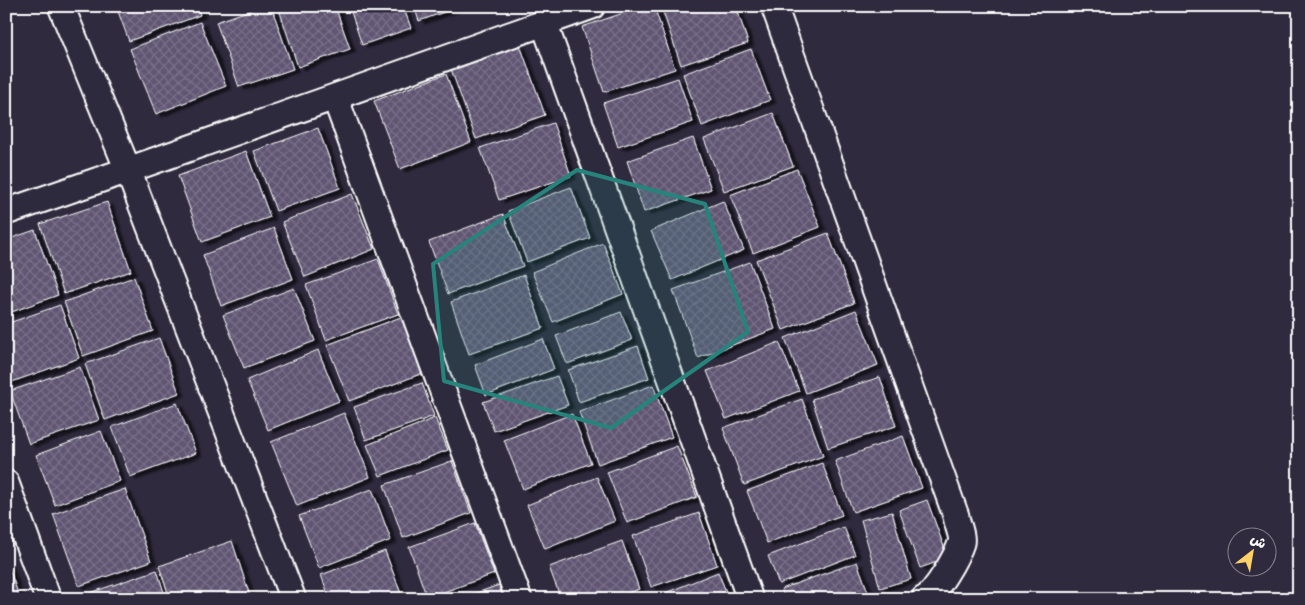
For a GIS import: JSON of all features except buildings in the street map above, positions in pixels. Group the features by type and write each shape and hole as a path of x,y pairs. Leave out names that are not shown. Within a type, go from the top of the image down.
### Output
{"street":[{"path":"61,6 128,170 293,599"},
{"path":"6,212 592,6"},
{"path":"774,6 956,516 962,542 945,574 928,597 924,599"},
{"path":"544,23 750,599"},
{"path":"335,97 519,599"},
{"path":"6,483 48,599"}],"highlighted area":[{"path":"577,170 705,204 748,332 611,428 444,381 433,264"}]}
